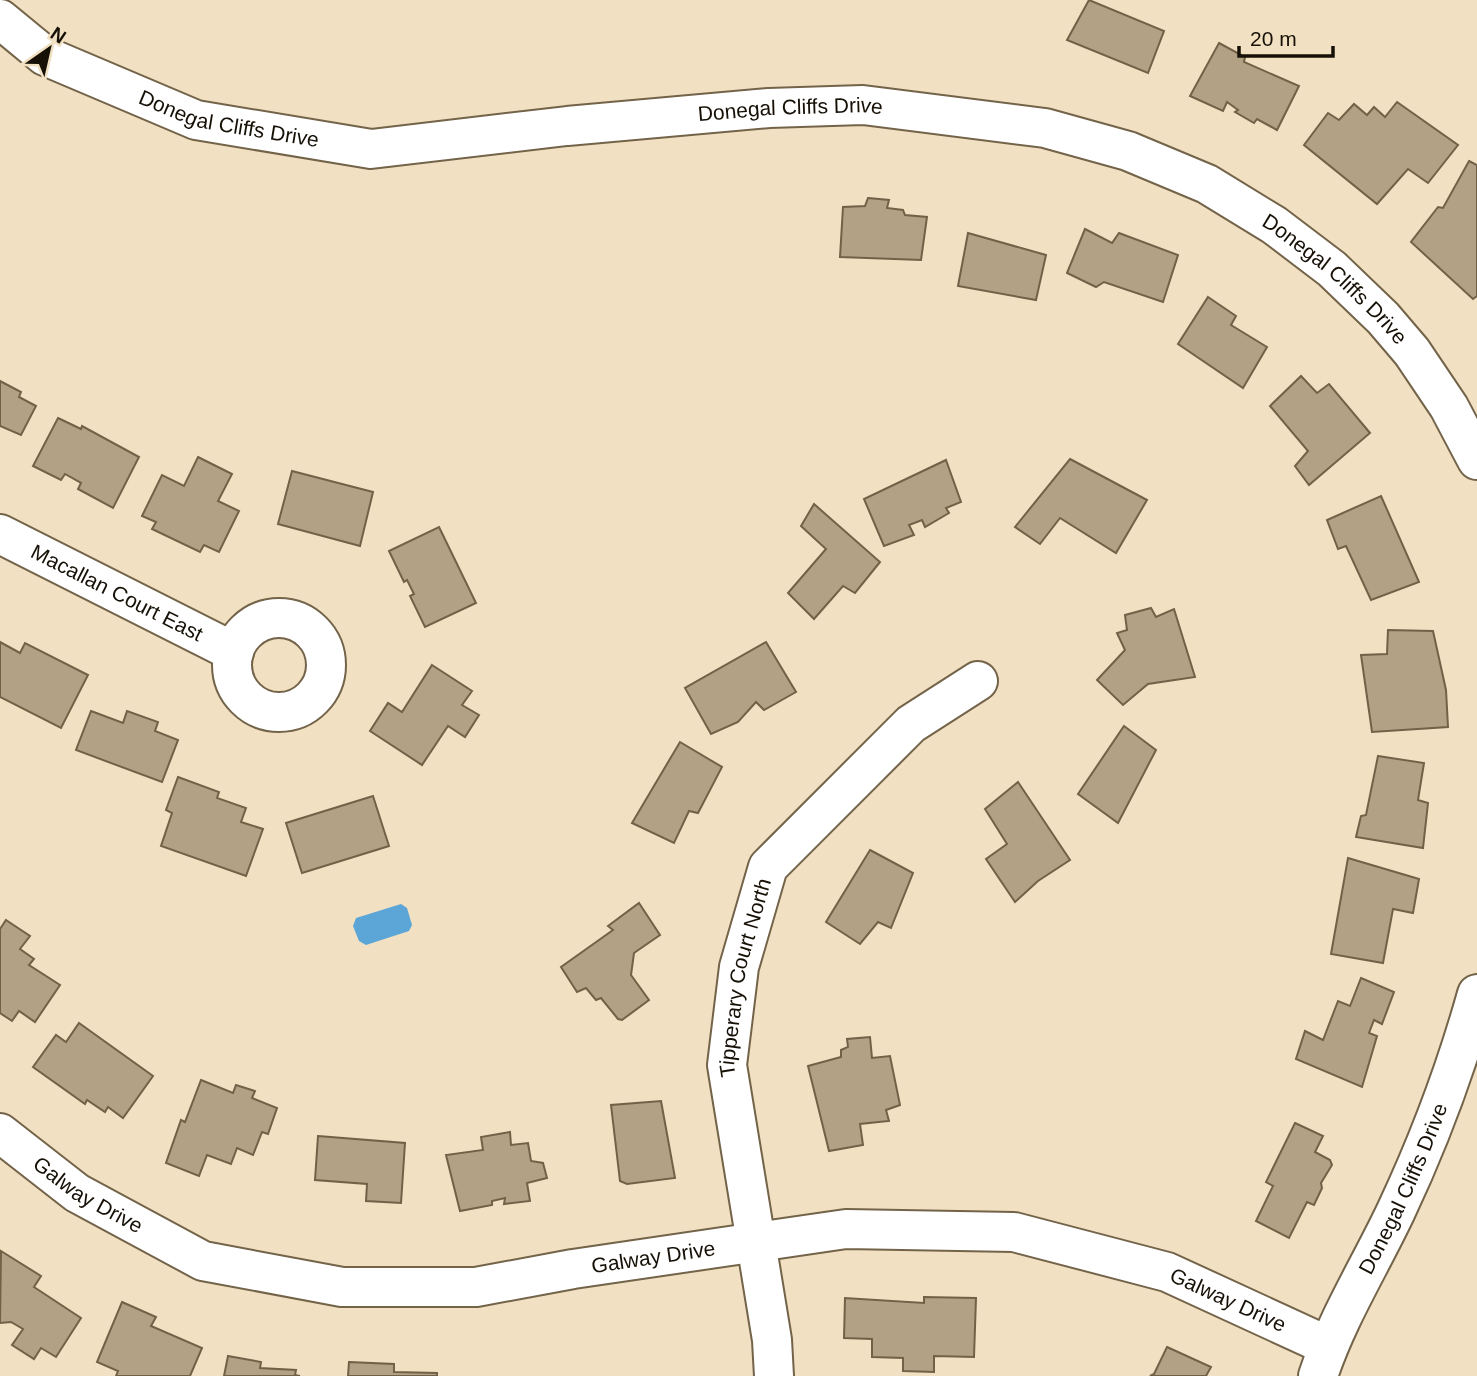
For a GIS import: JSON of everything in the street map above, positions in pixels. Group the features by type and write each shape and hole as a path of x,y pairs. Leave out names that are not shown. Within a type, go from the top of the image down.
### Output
{"street":[{"name":"Donegal Cliffs Drive","path":"0,19 45,57 196,120 371,149 756,109 863,105 1045,128 1128,151 1207,184 1274,225 1332,269 1383,318 1412,352 1442,396 1477,460"},
{"name":"Macallan Court East","path":"0,534 234,652"},
{"name":"Tipperary Court North","path":"774,1376 772,1340 727,1065 739,967 768,867 911,724 978,681"},
{"name":"Donegal Cliffs Drive","path":"1323,1361 1396,1210 1453,1072 1477,994"},
{"name":"Galway Drive","path":"0,1133 77,1193 203,1261 342,1287 476,1287 573,1269 846,1229 1014,1232 1167,1272 1323,1361"}],"water":[{"path":"401,904 407,908 412,925 409,931 366,945 359,941 353,926 356,918"}],"building":[{"path":"1089,0 1164,31 1148,73 1067,40"},
{"path":"1219,43 1245,57 1244,62 1299,86 1277,130 1257,119 1254,123 1235,112 1238,110 1227,102 1223,111 1190,96"},
{"path":"1397,102 1458,145 1428,183 1408,169 1377,204 1304,145 1328,113 1339,120 1354,104 1367,115 1374,107 1385,117"},
{"path":"1469,161 1477,165 1477,296 1473,299 1411,242 1438,207 1443,208"},
{"path":"868,198 889,200 887,208 903,210 905,215 927,217 921,260 840,257 843,207 865,206"},
{"path":"1085,229 1112,243 1119,233 1178,255 1163,302 1104,282 1096,287 1067,273"},
{"path":"968,233 1046,255 1036,300 958,286"},
{"path":"1208,297 1236,316 1231,325 1267,347 1243,388 1178,344"},
{"path":"1301,376 1317,393 1329,384 1370,433 1309,485 1295,466 1308,451 1270,406"},
{"path":"0,381 21,392 19,397 36,406 21,435 0,426"},
{"path":"58,418 81,429 82,426 139,457 113,508 78,489 81,483 65,474 61,480 33,466"},
{"path":"198,457 232,474 218,501 239,511 219,552 204,545 200,552 152,529 156,522 142,516 162,475 184,486"},
{"path":"1070,459 1147,500 1116,553 1060,518 1040,544 1015,527"},
{"path":"946,460 961,502 946,508 949,513 925,527 922,520 909,525 914,535 884,546 864,499"},
{"path":"292,471 373,492 360,546 278,524"},
{"path":"1381,496 1419,582 1371,600 1346,546 1338,549 1327,520"},
{"path":"814,504 880,562 855,593 843,586 814,619 788,593 826,549 801,526"},
{"path":"439,527 476,603 425,627 410,596 414,594 407,580 404,582 389,551"},
{"path":"1151,608 1156,617 1174,609 1195,677 1148,684 1123,705 1097,680 1125,650 1117,633 1127,630 1125,615"},
{"path":"1388,630 1433,631 1446,690 1448,727 1372,732 1361,655 1387,654"},
{"path":"0,642 20,653 25,643 88,675 61,728 0,697"},
{"path":"766,642 796,692 764,710 756,702 738,722 711,734 685,688"},
{"path":"432,665 472,691 462,705 479,715 465,737 448,726 422,765 370,731 388,703 402,712"},
{"path":"91,711 123,723 127,711 158,722 155,731 178,740 162,782 76,750"},
{"path":"1124,726 1156,750 1118,823 1078,794"},
{"path":"680,742 722,767 698,813 689,811 674,843 632,823"},
{"path":"1378,756 1424,763 1418,800 1428,803 1423,848 1356,837 1361,816 1366,815"},
{"path":"178,777 219,792 217,798 246,808 241,822 263,829 246,876 161,846 172,813 166,810"},
{"path":"1018,782 1070,860 1038,881 1015,902 986,859 1007,844 985,809"},
{"path":"373,796 389,846 302,873 286,823"},
{"path":"870,850 913,873 891,928 878,922 860,944 826,922"},
{"path":"1348,858 1419,879 1413,913 1393,909 1383,963 1331,954"},
{"path":"639,903 660,935 634,953 631,975 649,1000 622,1020 618,1019 601,998 596,1000 586,988 577,992 561,967 613,930 608,926"},
{"path":"6,920 30,936 20,949 34,959 29,965 60,985 35,1022 19,1011 12,1021 0,1013 0,929"},
{"path":"1361,978 1394,992 1382,1024 1374,1020 1369,1033 1377,1036 1362,1087 1296,1059 1305,1031 1323,1040 1338,1001 1350,1006"},
{"path":"79,1023 153,1076 123,1118 108,1107 105,1112 87,1100 85,1104 33,1067 56,1035 66,1042"},
{"path":"870,1037 872,1058 890,1056 900,1105 886,1110 889,1121 860,1124 863,1145 829,1151 808,1066 841,1057 841,1050 848,1047 847,1039"},
{"path":"201,1080 233,1093 236,1085 255,1091 252,1098 277,1108 268,1134 262,1132 253,1155 237,1148 231,1164 207,1155 199,1176 166,1163 181,1120 185,1122"},
{"path":"661,1101 675,1178 627,1184 620,1181 611,1105"},
{"path":"1295,1123 1323,1136 1315,1152 1330,1160 1332,1165 1321,1183 1322,1188 1314,1205 1307,1202 1289,1238 1256,1221 1273,1186 1266,1182"},
{"path":"510,1132 511,1145 528,1143 531,1161 543,1163 547,1178 527,1183 530,1201 504,1204 505,1198 492,1201 492,1205 460,1211 446,1155 483,1150 481,1137"},
{"path":"318,1136 405,1143 401,1203 366,1201 367,1184 315,1180"},
{"path":"1,1251 41,1276 34,1287 81,1318 56,1357 41,1348 34,1359 12,1345 23,1329 11,1322 0,1323"},
{"path":"924,1297 976,1298 974,1357 934,1356 934,1372 903,1371 903,1358 872,1357 872,1339 844,1338 845,1298 924,1303"},
{"path":"122,1302 156,1317 151,1326 202,1348 190,1376 116,1376 118,1371 97,1362"},
{"path":"1167,1347 1211,1367 1206,1376 1150,1376 1154,1374"},
{"path":"228,1356 261,1362 260,1368 296,1370 295,1375 300,1376 224,1376"},
{"path":"349,1362 394,1364 394,1372 437,1373 437,1376 348,1376"}]}
